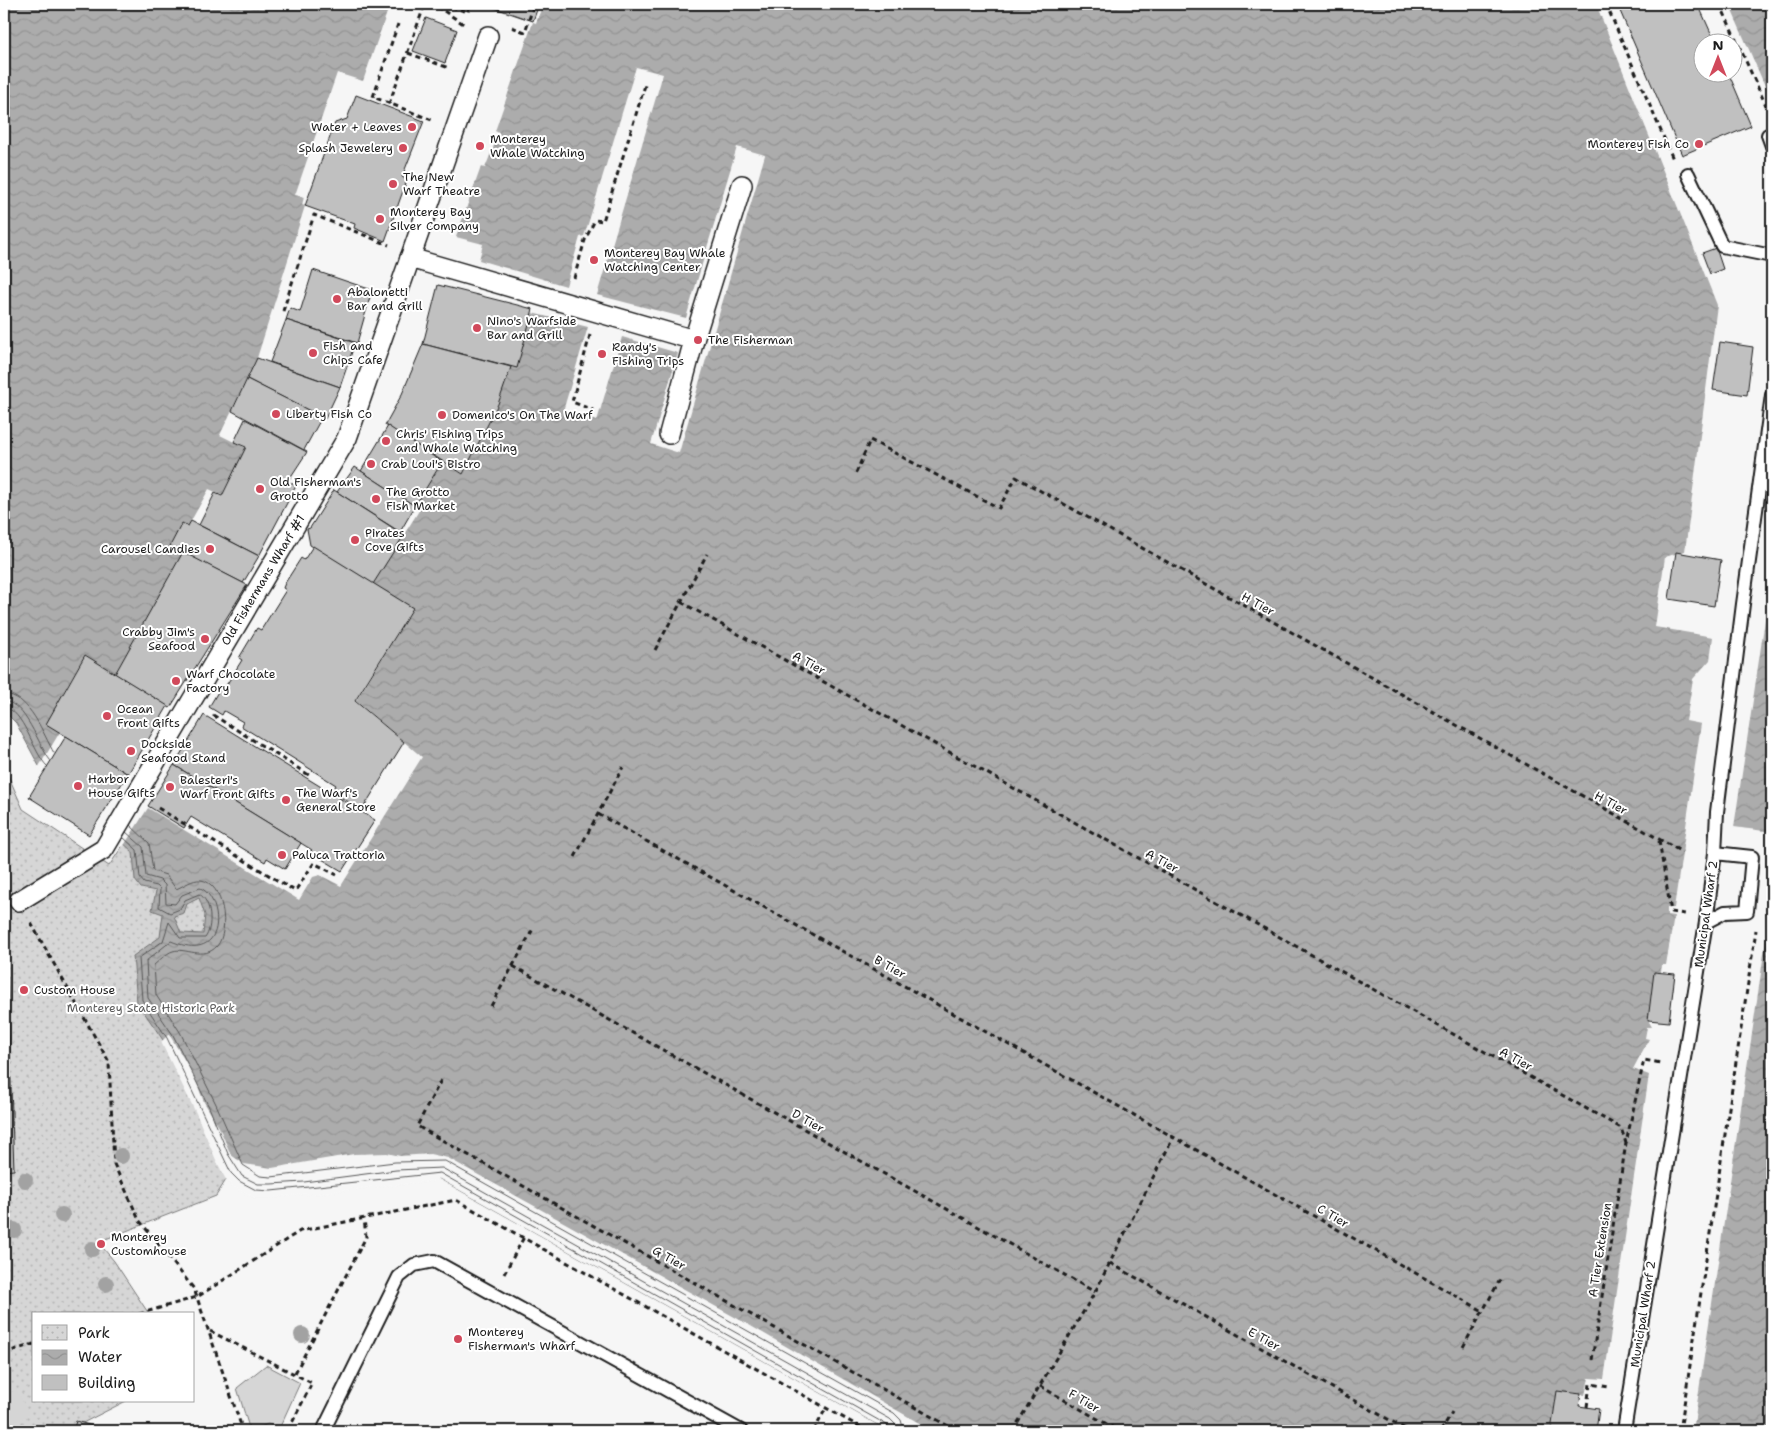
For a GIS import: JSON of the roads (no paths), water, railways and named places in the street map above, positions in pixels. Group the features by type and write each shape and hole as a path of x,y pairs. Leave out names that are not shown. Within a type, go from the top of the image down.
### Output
{"street":[{"name":"Old Fishermans Wharf #1","path":"18,901 104,849 347,438 488,36"},
{"path":"669,434 694,340 742,185"},
{"path":"411,256 694,340"}],"lane":[{"path":"1688,174 1722,246 1772,256"},
{"name":"Municipal Wharf 2","path":"1624,1431 1706,922 1717,812 1743,604 1772,395"},
{"path":"1706,922 1724,912 1747,911 1752,857 1714,853"},
{"path":"323,1431 399,1277 414,1265 434,1261 741,1431"}],"water":[{"path":"4,4 1772,4 1772,1431 889,1431 438,1178 235,1185 163,1040 137,1002 133,956 160,937 163,914 152,910 156,891 141,888 135,880 133,852 39,766 16,723 4,711","holes":["199,898 205,915 203,934 181,933 174,916 184,913 187,904"]}],"tunnel":[{"path":"4,1396 22,1431"}],"place":[{"name":"Water + Leaves","path":"412,127"},
{"name":"Monterey Fish Co","path":"1699,144"},
{"name":"Monterey Whale Watching","path":"480,146"},
{"name":"Splash Jewelery","path":"403,148"},
{"name":"The New Warf Theatre","path":"393,184"},
{"name":"Monterey Bay Silver Company","path":"380,219"},
{"name":"Monterey Bay Whale Watching Center","path":"594,260"},
{"name":"Abalonetti Bar and Grill","path":"337,299"},
{"name":"Nino's Warfside Bar and Grill","path":"477,328"},
{"name":"The Fisherman","path":"698,340"},
{"name":"Fish and Chips Cafe","path":"313,353"},
{"name":"Randy's Fishing Trips","path":"602,354"},
{"name":"Liberty Fish Co","path":"276,414"},
{"name":"Domenico's On The Warf","path":"442,415"},
{"name":"Chris' Fishing Trips and Whale Watching","path":"386,441"},
{"name":"Crab Loui's Bistro","path":"371,464"},
{"name":"Old Fisherman's Grotto","path":"260,489"},
{"name":"The Grotto Fish Market","path":"376,499"},
{"name":"Pirates Cove Gifts","path":"355,540"},
{"name":"Carousel Candies","path":"210,549"},
{"name":"Crabby Jim's Seafood","path":"205,639"},
{"name":"Warf Chocolate Factory","path":"176,681"},
{"name":"Ocean Front Gifts","path":"107,716"},
{"name":"Dockside Seafood Stand","path":"131,751"},
{"name":"Harbor House Gifts","path":"78,786"},
{"name":"Balesteri's Warf Front Gifts","path":"170,787"},
{"name":"The Warf's General Store","path":"286,800"},
{"name":"Paluca Trattoria","path":"282,855"},
{"name":"Custom House","path":"24,990"},
{"name":"Monterey Customhouse","path":"101,1244"},
{"name":"Monterey Fisherman's Wharf","path":"458,1339"}],"park label":[{"name":"Monterey State Historic Park","path":"151,1008"}]}
